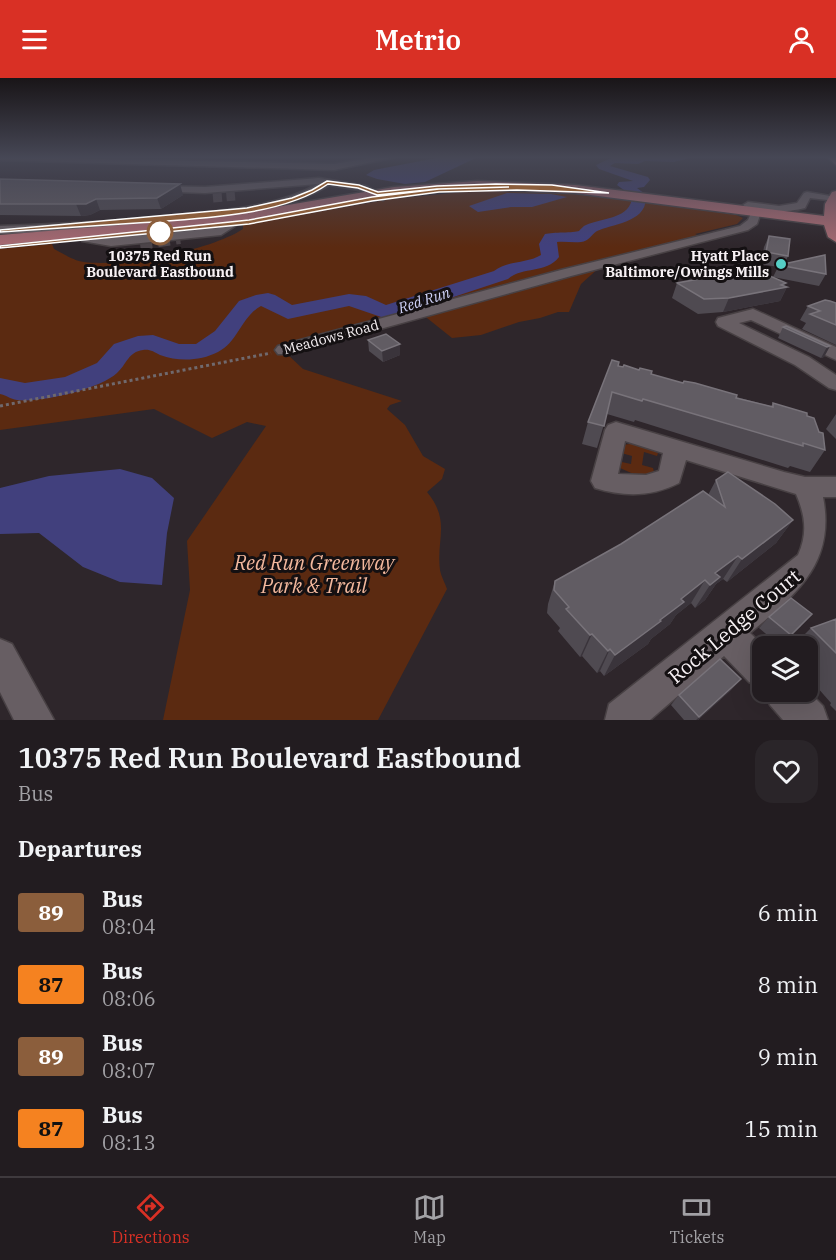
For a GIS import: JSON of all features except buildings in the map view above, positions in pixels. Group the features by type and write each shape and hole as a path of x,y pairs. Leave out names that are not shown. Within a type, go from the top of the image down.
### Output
{"main road":[{"path":"0,240 217,221 375,196 479,189 606,193 747,211 834,227 834,197"},
{"path":"0,246 85,232 232,224 375,196"}],"street":[{"path":"141,188 211,194 254,187"},
{"path":"235,196 276,193 277,187"},
{"path":"0,229 85,232 165,219 247,210 276,204 313,187"},
{"path":"351,187 375,196"},
{"path":"165,219 185,206 211,194"},
{"path":"747,211 791,209 801,206 802,195 834,197"},
{"path":"747,211 776,198"},
{"path":"12,218 87,217 185,206"},
{"name":"Meadows Road","path":"284,350 566,273 744,228 753,222 747,211"},
{"path":"117,244 120,249 132,249 221,231 228,229 232,224"},
{"path":"85,232 101,242 140,244"},
{"path":"836,354 753,314 724,322 815,368 836,384"},
{"path":"676,449 820,487"},
{"name":"Rock Ledge Court","path":"622,718 809,564 819,544 821,526 815,507 820,487"},
{"path":"726,633 752,659"},
{"path":"0,656 36,720"},
{"path":"792,702 809,720"}],"path":[{"name":"Meadows Road","path":"0,406 284,350"}],"green space":[{"name":"Red Run Greenway Park & Trail","path":"485,190 596,195 736,215 743,218 737,224 695,234 702,237 601,266 581,284 569,312 558,312 519,322 481,335 452,338 422,314 287,354 303,369 402,401 390,405 387,409 405,425 423,456 445,469 442,479 427,492 439,512 441,521 439,559 441,575 447,589 378,720 163,720 190,590 187,541 266,426 247,422 212,438 154,409 0,430 0,249 52,244 54,249 72,259 84,262 143,260 209,244 243,229 243,225 391,199"},
{"path":"638,444 658,453 657,456 644,452 642,465 653,468 654,472 638,476 620,468 617,461 631,464 632,456 618,452 622,445"}],"shaded area":[{"path":"507,193 551,194 567,197 532,207 511,207 478,212 469,206"},
{"path":"120,469 152,478 174,498 167,533 162,585 120,582 83,567 39,533 0,534 0,488 49,476"}],"waterway":[{"name":"Red Run","path":"0,386 14,388 18,392 75,383 106,369 120,351 138,343 153,342 179,352 207,348 223,336 239,312 256,301 268,299 288,312 349,300 387,312 501,275 512,268 545,261 550,257 548,244 551,238 580,237 591,228 627,216 639,200 638,194 626,187"}],"tunnel":[{"path":"213,198 235,196"},
{"path":"140,244 180,238"}],"bus line":[{"name":"89","path":"0,230 53,228 247,210 294,199 322,187"},
{"name":"89","path":"362,187 377,194 438,187"},
{"name":"89","path":"0,246 249,222 372,199 439,191 517,189 606,193 551,187"}],"place":[{"name":"10375 Red Run Boulevard Eastbound","path":"160,232"},
{"name":"Hyatt Place Baltimore/Owings Mills","path":"781,264"}]}
